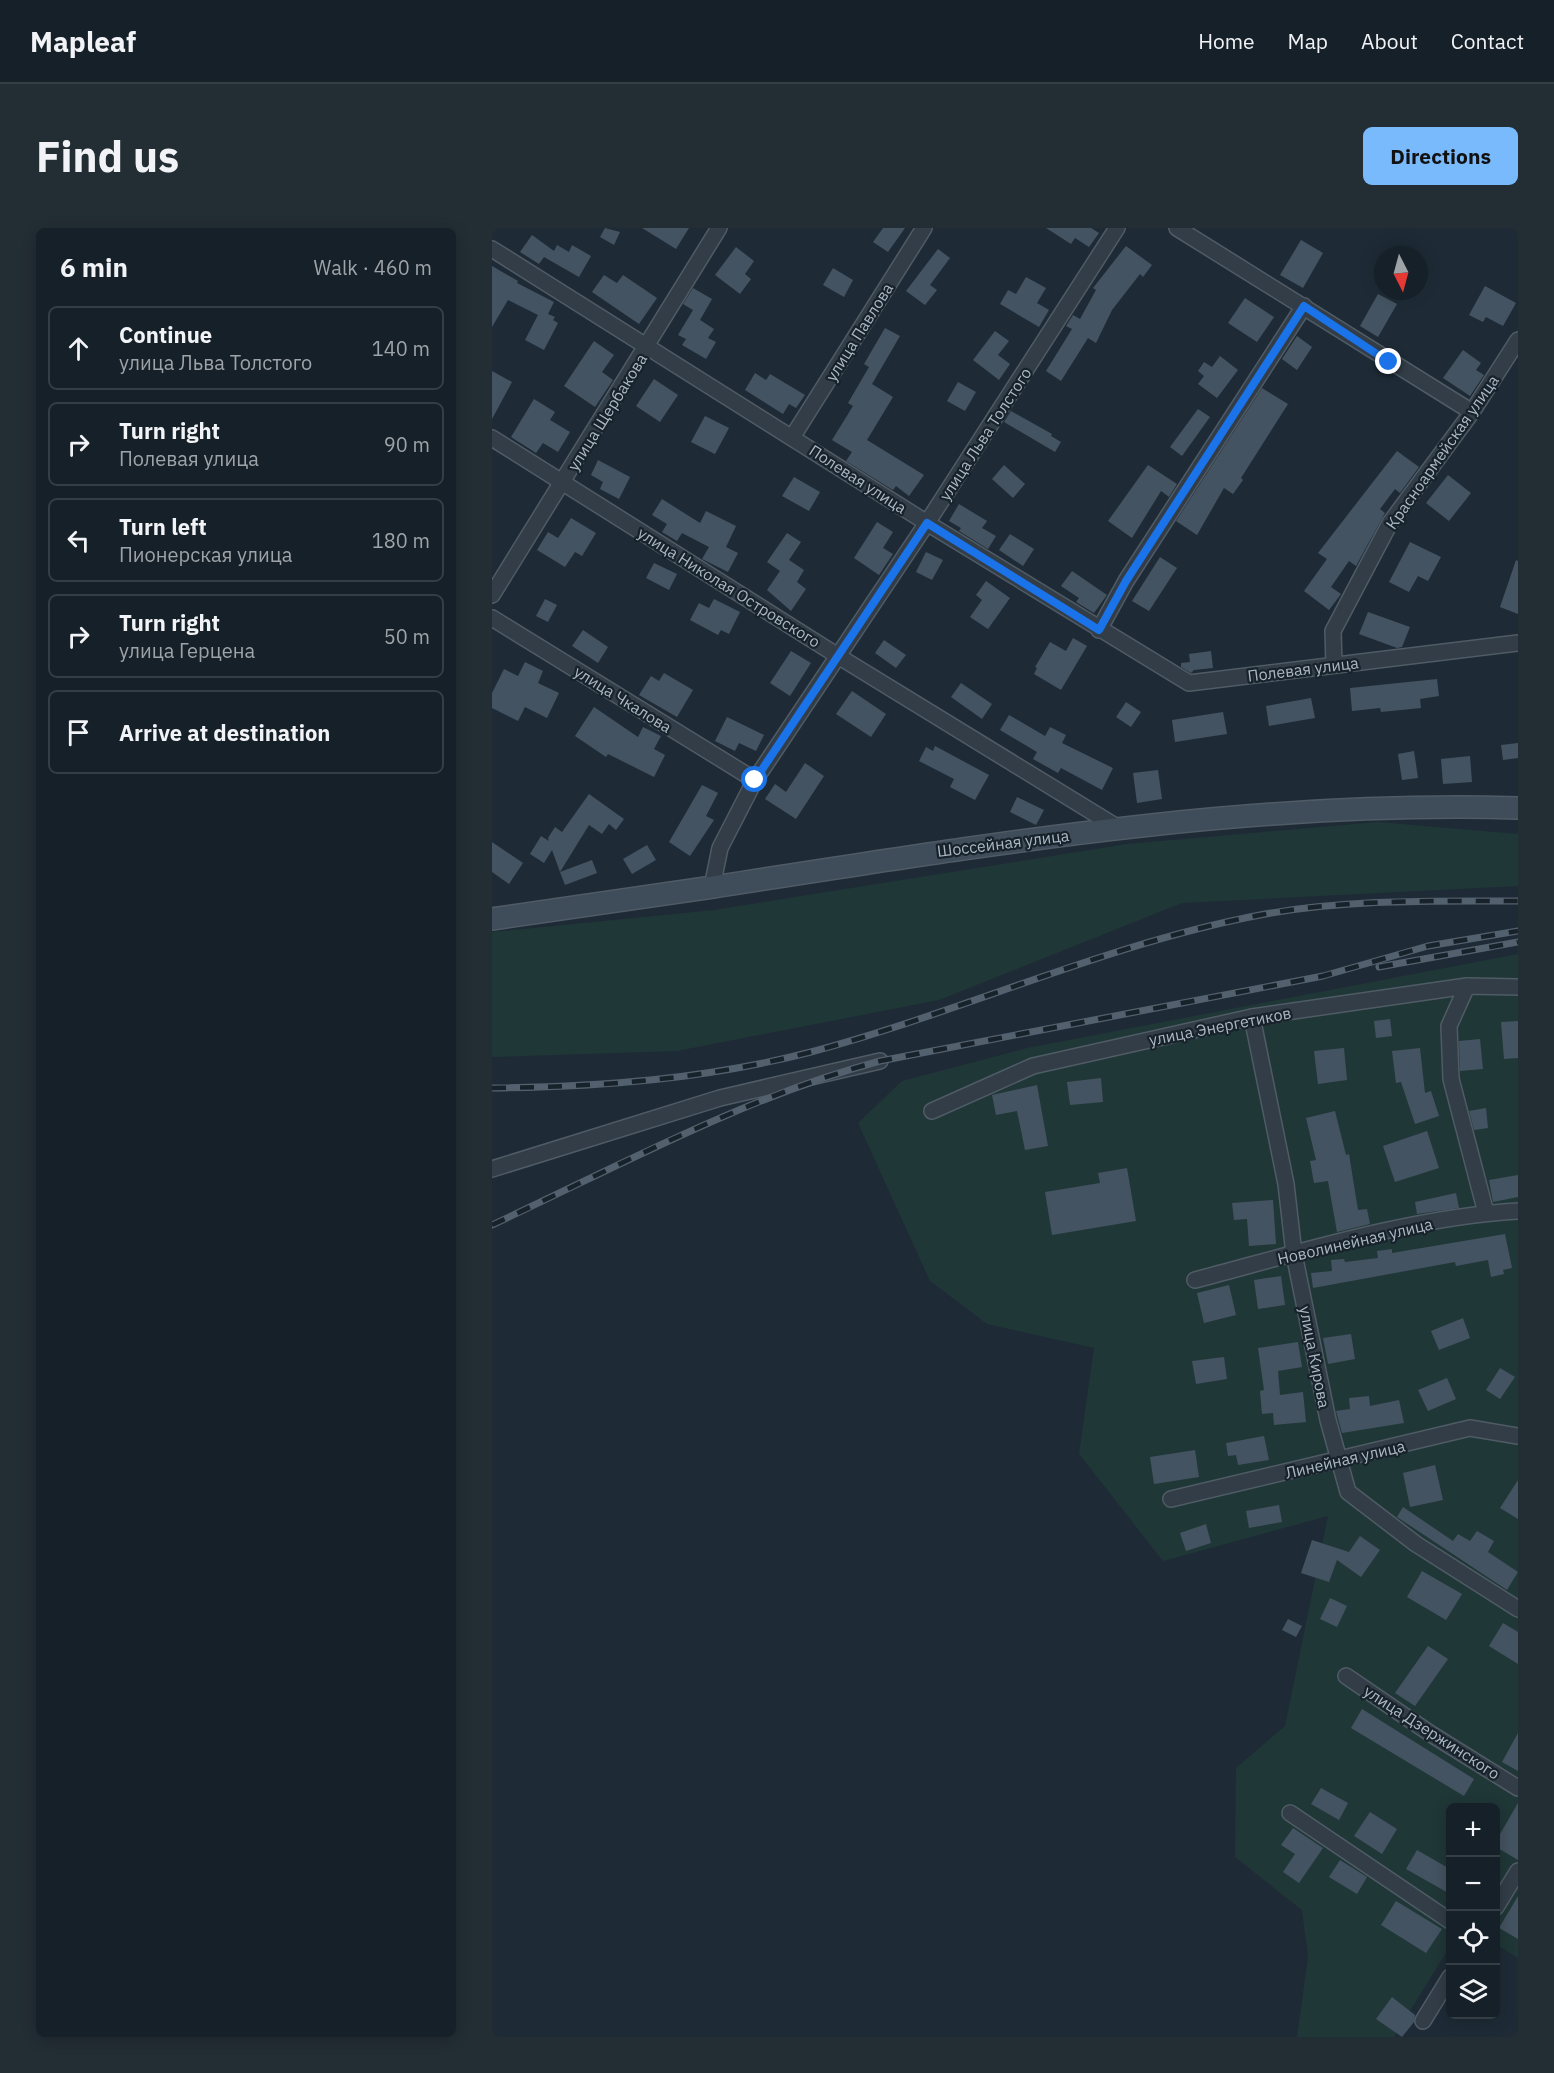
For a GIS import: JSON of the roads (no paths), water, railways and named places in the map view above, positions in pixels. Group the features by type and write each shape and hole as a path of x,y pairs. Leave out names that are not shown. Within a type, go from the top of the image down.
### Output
{"main road":[{"name":"Шоссейная улица","path":"492,919 957,848 1120,829 1268,813 1382,807 1518,808"}],"street":[{"name":"улица Щербакова","path":"492,595 647,348 719,228"},
{"name":"улица Павлова","path":"793,436 924,228"},
{"name":"улица Льва Толстого","path":"712,887 720,848 755,780 927,523 1117,228"},
{"path":"1177,228 1472,412"},
{"name":"Полевая улица","path":"492,249 647,348 793,436 927,523 1189,684 1518,643"},
{"path":"1099,630 1126,581 1304,306"},
{"name":"Красноармейская улица","path":"1334,665 1333,631 1390,523 1472,412 1518,340"},
{"name":"улица Николая Островского","path":"492,438 838,656 1120,829"},
{"name":"улица Чкалова","path":"492,618 755,780"},
{"path":"1467,986 1449,1026 1451,1079 1485,1213"},
{"name":"улица Энергетиков","path":"932,1111 1033,1066 1252,1017 1467,986 1518,987"},
{"name":"улица Кирова","path":"1252,1017 1286,1184 1294,1254 1338,1461 1348,1492 1416,1544 1518,1609"},
{"path":"492,1169 720,1098 880,1061"},
{"name":"Новолинейная улица","path":"1194,1280 1365,1237 1485,1213 1518,1211"},
{"name":"Линейная улица","path":"1171,1499 1470,1428 1518,1436"},
{"name":"улица Дзержинского","path":"1346,1676 1431,1734 1518,1788"},
{"path":"1290,1814 1446,1918"},
{"path":"1500,1900 1518,1871"},
{"path":"1423,2021 1446,1984"}],"railway":[{"path":"492,1088 573,1086 653,1080 772,1061 867,1036 1146,943 1260,915 1356,904 1518,901"},
{"path":"492,1225 731,1113 830,1076 880,1061 1323,976 1428,946 1518,931"},
{"path":"1379,967 1518,942"}]}
